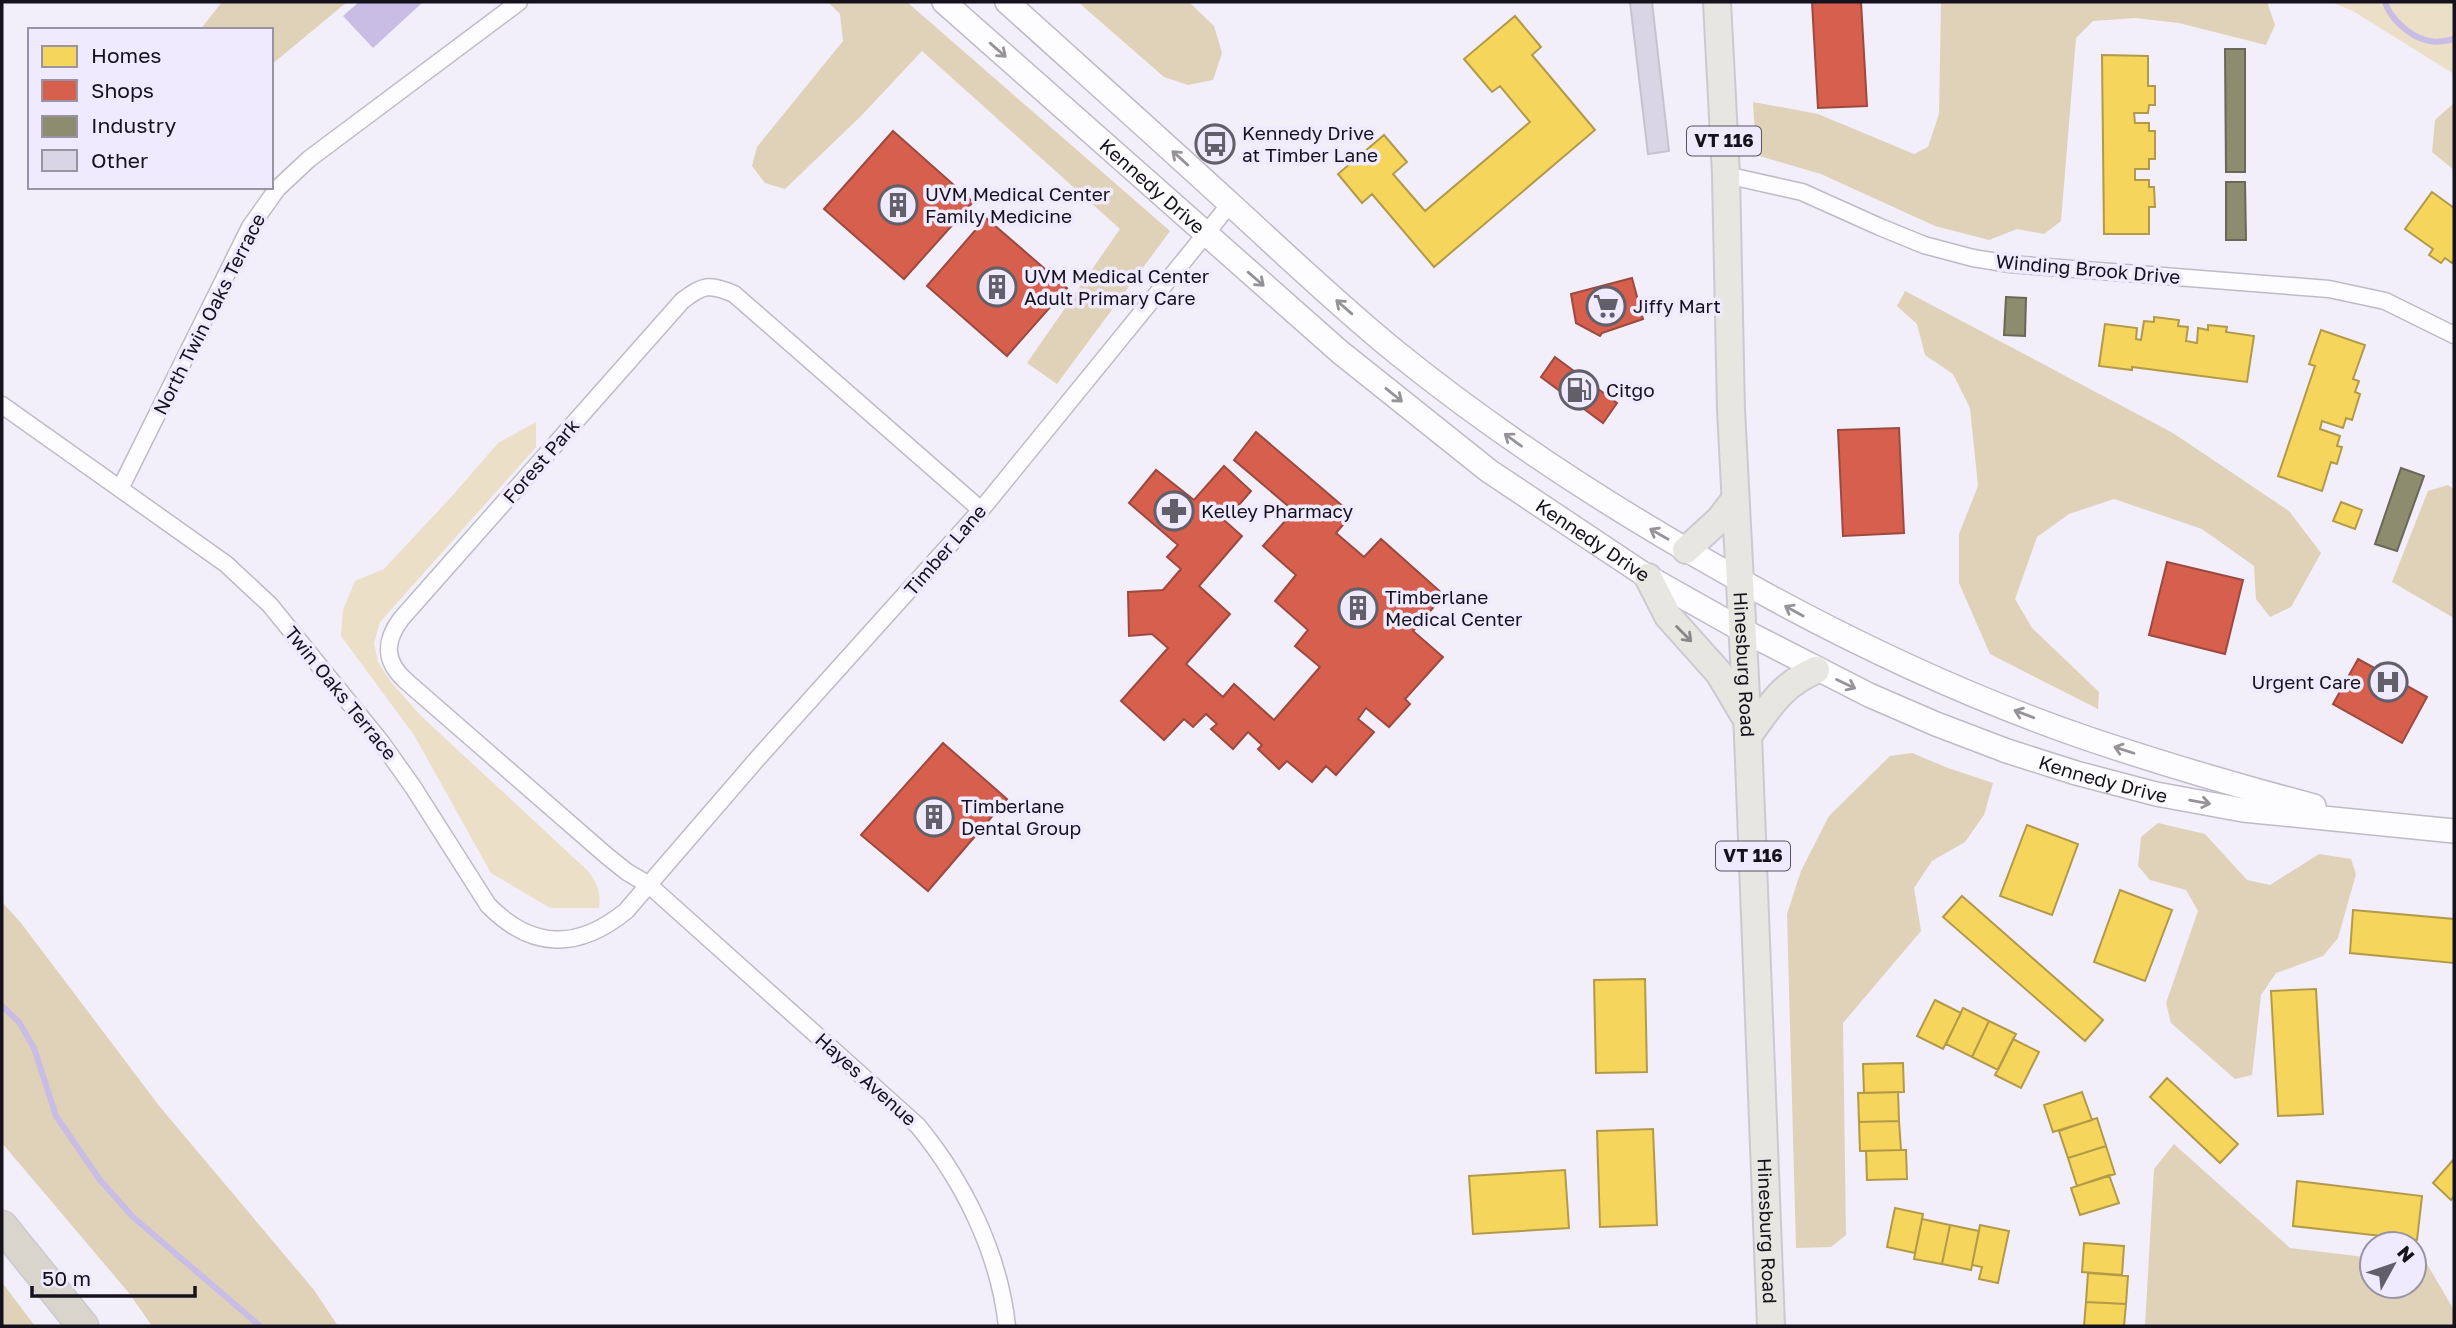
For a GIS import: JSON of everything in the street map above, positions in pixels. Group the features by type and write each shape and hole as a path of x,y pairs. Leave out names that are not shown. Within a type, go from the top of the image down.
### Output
{"highway":[{"path":"2,1226 83,1326"}],"main road":[{"name":"Kennedy Drive","path":"944,2 1340,352 1489,471 1648,577 1742,630 1816,670 1936,724 2076,773 2156,794 2243,810 2454,831"},
{"name":"Kennedy Drive","path":"1007,2 1274,246 1396,352 1474,412 1569,478 1686,550 1821,626 2014,711 2088,739 2164,763 2378,822"},
{"name":"Hinesburg Road","path":"1717,2 1726,176 1730,387 1748,729 1771,1326"},
{"path":"1686,550 1720,519 1735,499"},
{"path":"1648,577 1668,616 1719,673 1748,729 1786,687 1816,670"}],"street":[{"name":"North Twin Oaks Terrace","path":"120,489 250,227 277,189 309,159 519,2"},
{"name":"Winding Brook Drive","path":"1726,176 1802,192 1902,237 1973,258 2010,264 2329,289 2385,301 2454,335"},
{"name":"Timber Lane","path":"649,886 758,758 981,510 1230,204"},
{"name":"Forest Park","path":"649,886 607,856 406,681 394,667 388,649 393,630 401,619 664,321 682,301 699,288 716,287 734,294 981,510"},
{"name":"Twin Oaks Terrace","path":"2,405 226,564 270,605 398,765 479,894 502,920 518,929 552,939 586,936 614,921 649,886"},
{"name":"Hayes Avenue","path":"649,886 904,1111 933,1144 971,1209 988,1248 998,1276 1007,1326"}],"shaded area":[{"path":"222,2 347,2 273,63 273,28 202,28"},
{"path":"359,2 423,2 373,48 343,16"},
{"path":"828,2 907,2 1170,231 1057,384 1027,363 1120,229 922,51 861,116 785,189 765,183 752,166 757,147 843,41 840,14"},
{"path":"1078,2 1189,2 1214,26 1222,53 1213,80 1188,85 1164,77"},
{"path":"1941,2 2267,2 2275,25 2266,45 2179,23 2135,18 2093,21 2076,38 2061,221 2044,234 2017,229 1989,240 1935,226 1821,174 1756,155 1753,102 1818,114 1914,154 1928,147 1939,114"},
{"path":"2331,2 2454,2 2454,74 2353,11"},
{"path":"2454,103 2454,170 2432,152 2435,120"},
{"path":"1905,291 2173,433 2289,511 2321,553 2291,607 2270,617 2256,599 2254,566 2202,529 2114,499 2069,514 2037,537 2015,599 2032,628 2099,692 2098,709 1990,654 1959,583 1959,534 1978,486 1970,408 1953,374 1925,355 1917,324 1897,306"},
{"path":"536,422 536,447 380,622 374,643 378,662 391,682 420,715 587,870 598,888 599,908 550,908 491,873 414,735 341,636 343,610 355,581 384,569 498,443"},
{"path":"2448,485 2454,489 2454,618 2392,582 2428,491"},
{"path":"1912,753 1993,783 1984,815 1965,842 1932,861 1914,888 1921,931 1843,1023 1846,1235 1831,1247 1796,1248 1787,914 1801,871 1829,816 1890,756"},
{"path":"2158,823 2205,834 2247,880 2270,885 2319,854 2351,859 2356,874 2338,938 2323,956 2276,973 2261,995 2252,1075 2235,1079 2171,1023 2166,1003 2198,911 2186,890 2150,880 2138,866 2141,837"},
{"path":"2,902 21,923 160,1107 314,1290 338,1326 152,1326 129,1293 2,1143"},
{"path":"2174,1144 2290,1248 2358,1256 2358,1300 2428,1300 2428,1266 2454,1310 2454,1326 2145,1326 2154,1169"},
{"path":"2,1282 4,1285 35,1326 2,1326"}],"building: Homes":[{"path":"1515,16 1541,47 1532,55 1595,130 1434,267 1372,194 1362,203 1338,174 1384,135 1407,162 1393,174 1425,211 1530,122 1500,86 1492,92 1464,59"},
{"path":"2102,55 2148,56 2148,86 2155,86 2155,105 2149,105 2148,113 2134,113 2135,123 2149,123 2149,131 2155,131 2155,159 2149,159 2149,169 2135,169 2135,180 2149,180 2149,187 2154,187 2155,207 2149,207 2149,234 2104,234"},
{"path":"2432,192 2454,208 2452,263 2445,258 2441,263 2429,255 2433,249 2405,229"},
{"path":"2154,317 2179,320 2178,326 2188,327 2186,341 2197,343 2198,328 2208,330 2208,325 2227,327 2226,332 2254,336 2247,382 2132,367 2132,370 2099,366 2105,324 2137,328 2136,339 2141,340 2144,321 2154,322"},
{"path":"2321,330 2365,345 2353,379 2359,381 2355,392 2360,394 2352,420 2346,418 2343,428 2322,421 2320,429 2340,436 2337,446 2342,447 2337,464 2331,462 2322,491 2278,476 2315,366 2309,364"},
{"path":"2341,502 2362,510 2355,529 2333,521"},
{"path":"2027,825 2078,844 2052,915 2000,896"},
{"path":"2120,890 2172,910 2145,981 2094,962"},
{"path":"1962,896 2103,1020 2085,1041 1943,917"},
{"path":"2353,910 2454,919 2454,963 2350,953"},
{"path":"1645,979 1647,1072 1596,1073 1594,980"},
{"path":"2316,989 2323,1114 2278,1116 2271,991"},
{"path":"1935,1000 1961,1013 1943,1049 1917,1036"},
{"path":"1963,1008 1989,1021 1972,1057 1946,1044"},
{"path":"1989,1021 2016,1034 1998,1070 1972,1057"},
{"path":"2013,1039 2039,1052 2021,1088 1995,1075"},
{"path":"1903,1063 1904,1092 1864,1093 1863,1064"},
{"path":"2167,1078 2238,1144 2220,1163 2150,1097"},
{"path":"1898,1092 1899,1121 1859,1122 1858,1093"},
{"path":"2082,1092 2092,1120 2053,1132 2044,1105"},
{"path":"2097,1118 2106,1146 2068,1158 2059,1131"},
{"path":"1899,1121 1901,1150 1860,1151 1859,1122"},
{"path":"1653,1129 1657,1225 1600,1227 1597,1131"},
{"path":"2106,1146 2115,1174 2077,1186 2068,1158"},
{"path":"1906,1150 1907,1179 1867,1180 1866,1151"},
{"path":"2454,1159 2454,1196 2451,1200 2433,1183"},
{"path":"1565,1170 1569,1228 1473,1234 1469,1176"},
{"path":"2109,1175 2119,1203 2080,1215 2071,1188"},
{"path":"2297,1181 2422,1196 2418,1230 2358,1230 2358,1233 2293,1226"},
{"path":"1895,1208 1923,1214 1915,1253 1887,1247"},
{"path":"1922,1219 1950,1225 1942,1264 1914,1259"},
{"path":"1950,1225 1979,1231 1971,1270 1942,1264"},
{"path":"1980,1225 2009,1231 1998,1283 1979,1279 1982,1267 1972,1265"},
{"path":"2084,1243 2124,1246 2122,1275 2082,1272"},
{"path":"2088,1273 2128,1276 2126,1304 2086,1302"},
{"path":"2086,1302 2126,1304 2124,1326 2084,1326"}],"building: Shops":[{"path":"1812,2 1861,2 1867,106 1818,108"},
{"name":"UVM Medical Center Family Medicine","path":"893,131 973,202 904,279 824,209"},
{"name":"UVM Medical Center Adult Primary Care","path":"986,218 1067,288 1007,356 927,286"},
{"name":"Jiffy Mart","path":"1632,278 1643,319 1600,336 1576,323 1571,294"},
{"name":"Citgo","path":"1555,357 1617,403 1603,423 1541,377"},
{"path":"1899,428 1904,533 1843,536 1838,430"},
{"name":"Timberlane Medical Center","path":"1256,432 1352,514 1336,533 1364,557 1381,539 1444,595 1413,631 1443,657 1405,699 1410,704 1389,727 1366,708 1358,719 1374,732 1336,775 1326,766 1312,782 1287,761 1279,769 1258,749 1262,745 1248,732 1233,749 1211,729 1217,724 1206,714 1193,727 1184,719 1164,740 1121,701 1168,648 1152,634 1129,636 1128,592 1163,590 1181,569 1167,557 1178,545 1129,503 1156,470 1194,500 1224,466 1251,491 1225,521 1242,536 1199,586 1230,614 1186,664 1223,697 1234,684 1274,720 1320,667 1295,646 1308,630 1275,601 1296,575 1263,546 1294,511 1234,460"},
{"path":"2167,562 2243,580 2225,654 2149,635"},
{"path":"2358,659 2427,697 2402,743 2333,704"},
{"name":"Timberlane Dental Group","path":"943,743 1007,799 928,891 861,835"}],"building: Industry":[{"path":"2225,49 2245,49 2245,172 2226,172"},
{"path":"2226,182 2245,182 2246,240 2226,240"},
{"path":"2006,297 2026,298 2025,336 2004,335"},
{"path":"2401,468 2424,476 2397,551 2375,544"}],"building: Other":[{"path":"1630,2 1652,2 1669,151 1648,154"}],"waterway":[{"path":"2385,2 2396,20 2413,35 2432,41 2454,39"},
{"path":"2,1006 19,1022 34,1048 56,1116 100,1180 133,1217 260,1326"}],"place":[{"name":"Kennedy Drive at Timber Lane","path":"1215,144"},
{"name":"UVM Medical Center Family Medicine","path":"898,205"},
{"name":"UVM Medical Center Adult Primary Care","path":"997,287"},
{"name":"Jiffy Mart","path":"1606,306"},
{"name":"Citgo","path":"1579,390"},
{"name":"Kelley Pharmacy","path":"1174,511"},
{"name":"Timberlane Medical Center","path":"1358,608"},
{"name":"Urgent Care","path":"2388,682"},
{"name":"Timberlane Dental Group","path":"934,817"}]}
